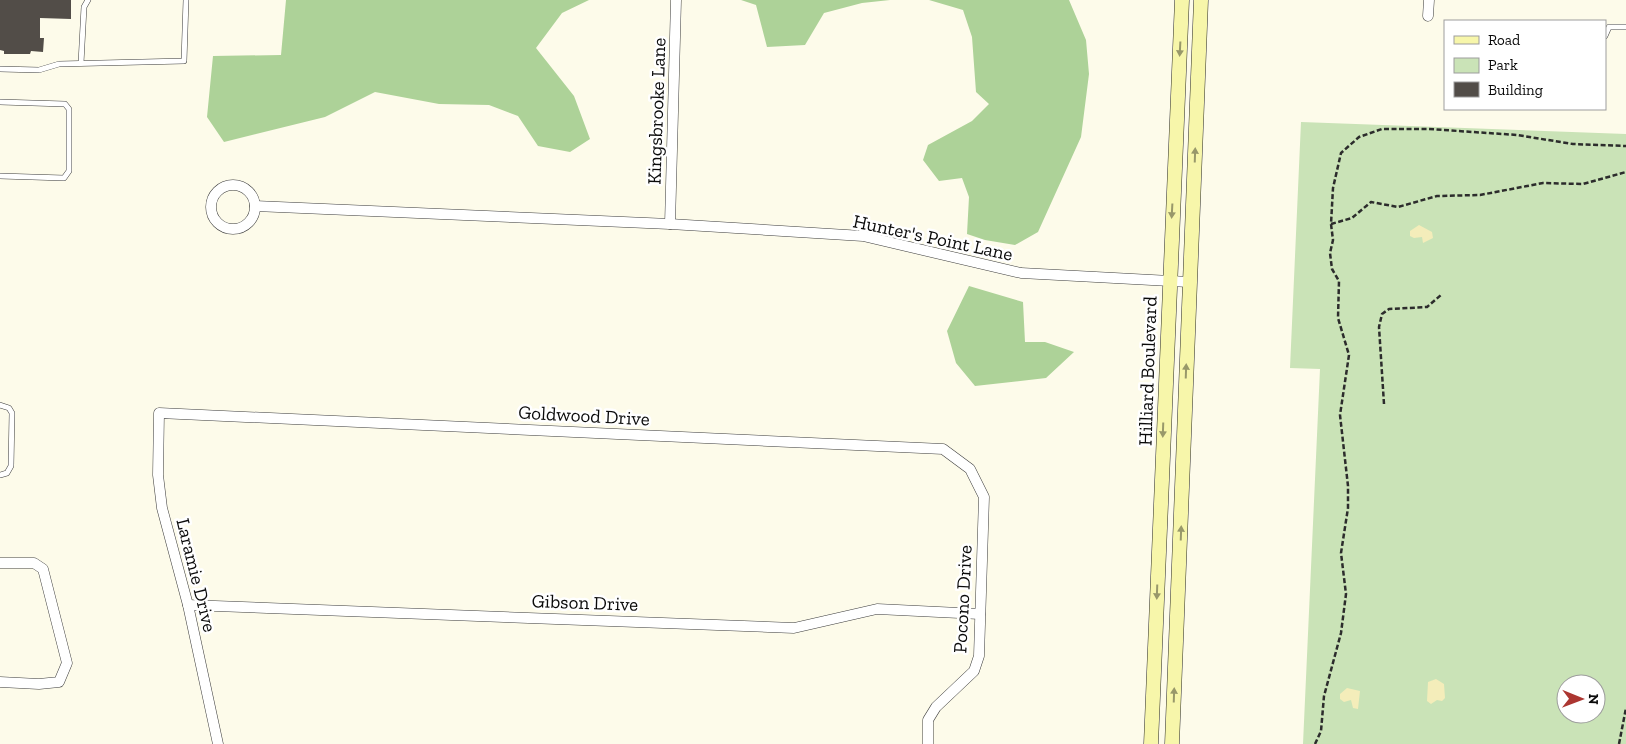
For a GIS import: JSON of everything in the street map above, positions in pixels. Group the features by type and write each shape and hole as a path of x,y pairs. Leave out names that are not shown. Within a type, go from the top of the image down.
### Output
{"main road":[{"name":"Hilliard Boulevard","path":"1151,744 1182,0"},
{"name":"Hilliard Boulevard","path":"1172,744 1201,0"}],"street":[{"name":"Kingsbrooke Lane","path":"670,224 676,0"},
{"path":"1428,16 1429,0"},
{"path":"230,184 245,188 254,199 255,206 254,214 245,225 231,229 218,224 211,210 213,196 217,190 230,184"},
{"name":"Hunter's Point Lane","path":"255,206 670,224 863,236 1021,273 1190,282"},
{"name":"Goldwood Drive","path":"159,413 943,449 970,469 984,497"},
{"name":"Laramie Drive","path":"159,413 158,475 162,508 188,605 218,744"},
{"name":"Pocono Drive","path":"928,744 928,720 936,708 974,671 979,656 984,497"},
{"path":"0,563 34,564 43,569 67,663 59,682 39,684 0,682"},
{"name":"Gibson Drive","path":"188,605 794,628 876,609 980,614"}],"lane":[{"path":"81,63 84,7 88,0"},
{"path":"0,69 38,70 59,64 184,61 186,0"},
{"path":"1606,34 1609,27 1626,27"},
{"path":"0,102 66,104 69,108 69,171 64,178 0,176"},
{"path":"0,405 9,408 12,413 10,466 7,474 0,475"}],"path":[{"path":"1315,744 1321,731 1324,696 1341,633 1346,594 1341,553 1348,508 1348,486 1340,415 1349,355 1338,318 1339,280 1332,268 1330,253 1333,240 1331,224 1333,188 1341,153 1359,137 1382,130 1430,129 1517,135 1573,144 1626,146"},
{"path":"1331,224 1352,218 1372,202 1398,207 1437,196 1480,195 1543,183 1583,184 1626,172"},
{"path":"1384,404 1379,326 1381,317 1389,309 1427,307 1441,294"},
{"path":"1619,744 1626,708"}],"green space":[{"path":"286,0 589,0 562,13 536,48 574,96 590,139 570,152 538,146 518,116 489,105 439,104 375,92 325,117 224,142 207,117 213,56 281,55"},
{"path":"741,0 890,0 862,3 824,13 805,45 767,47 756,5"},
{"path":"929,0 1069,0 1086,40 1089,74 1081,137 1038,232 1015,245 985,240 967,234 969,197 962,178 939,181 923,160 928,145 972,121 989,104 976,92 972,37 963,10"},
{"path":"1301,122 1626,134 1626,744 1303,744 1320,369 1290,368"},
{"path":"969,286 1023,302 1025,342 1045,342 1074,352 1046,378 975,386 956,363 947,331"}],"sand":[{"path":"1419,225 1432,232 1433,238 1423,243 1422,237 1414,238 1410,236 1410,231"},
{"path":"1436,679 1444,684 1445,698 1442,701 1437,700 1431,704 1427,701 1428,682"},
{"path":"1347,688 1360,691 1358,709 1353,708 1351,700 1344,702 1340,699 1340,694"}],"building":[{"path":"0,0 71,0 71,19 40,18 40,38 44,38 43,52 31,51 30,54 4,54 4,51 0,50"}]}
